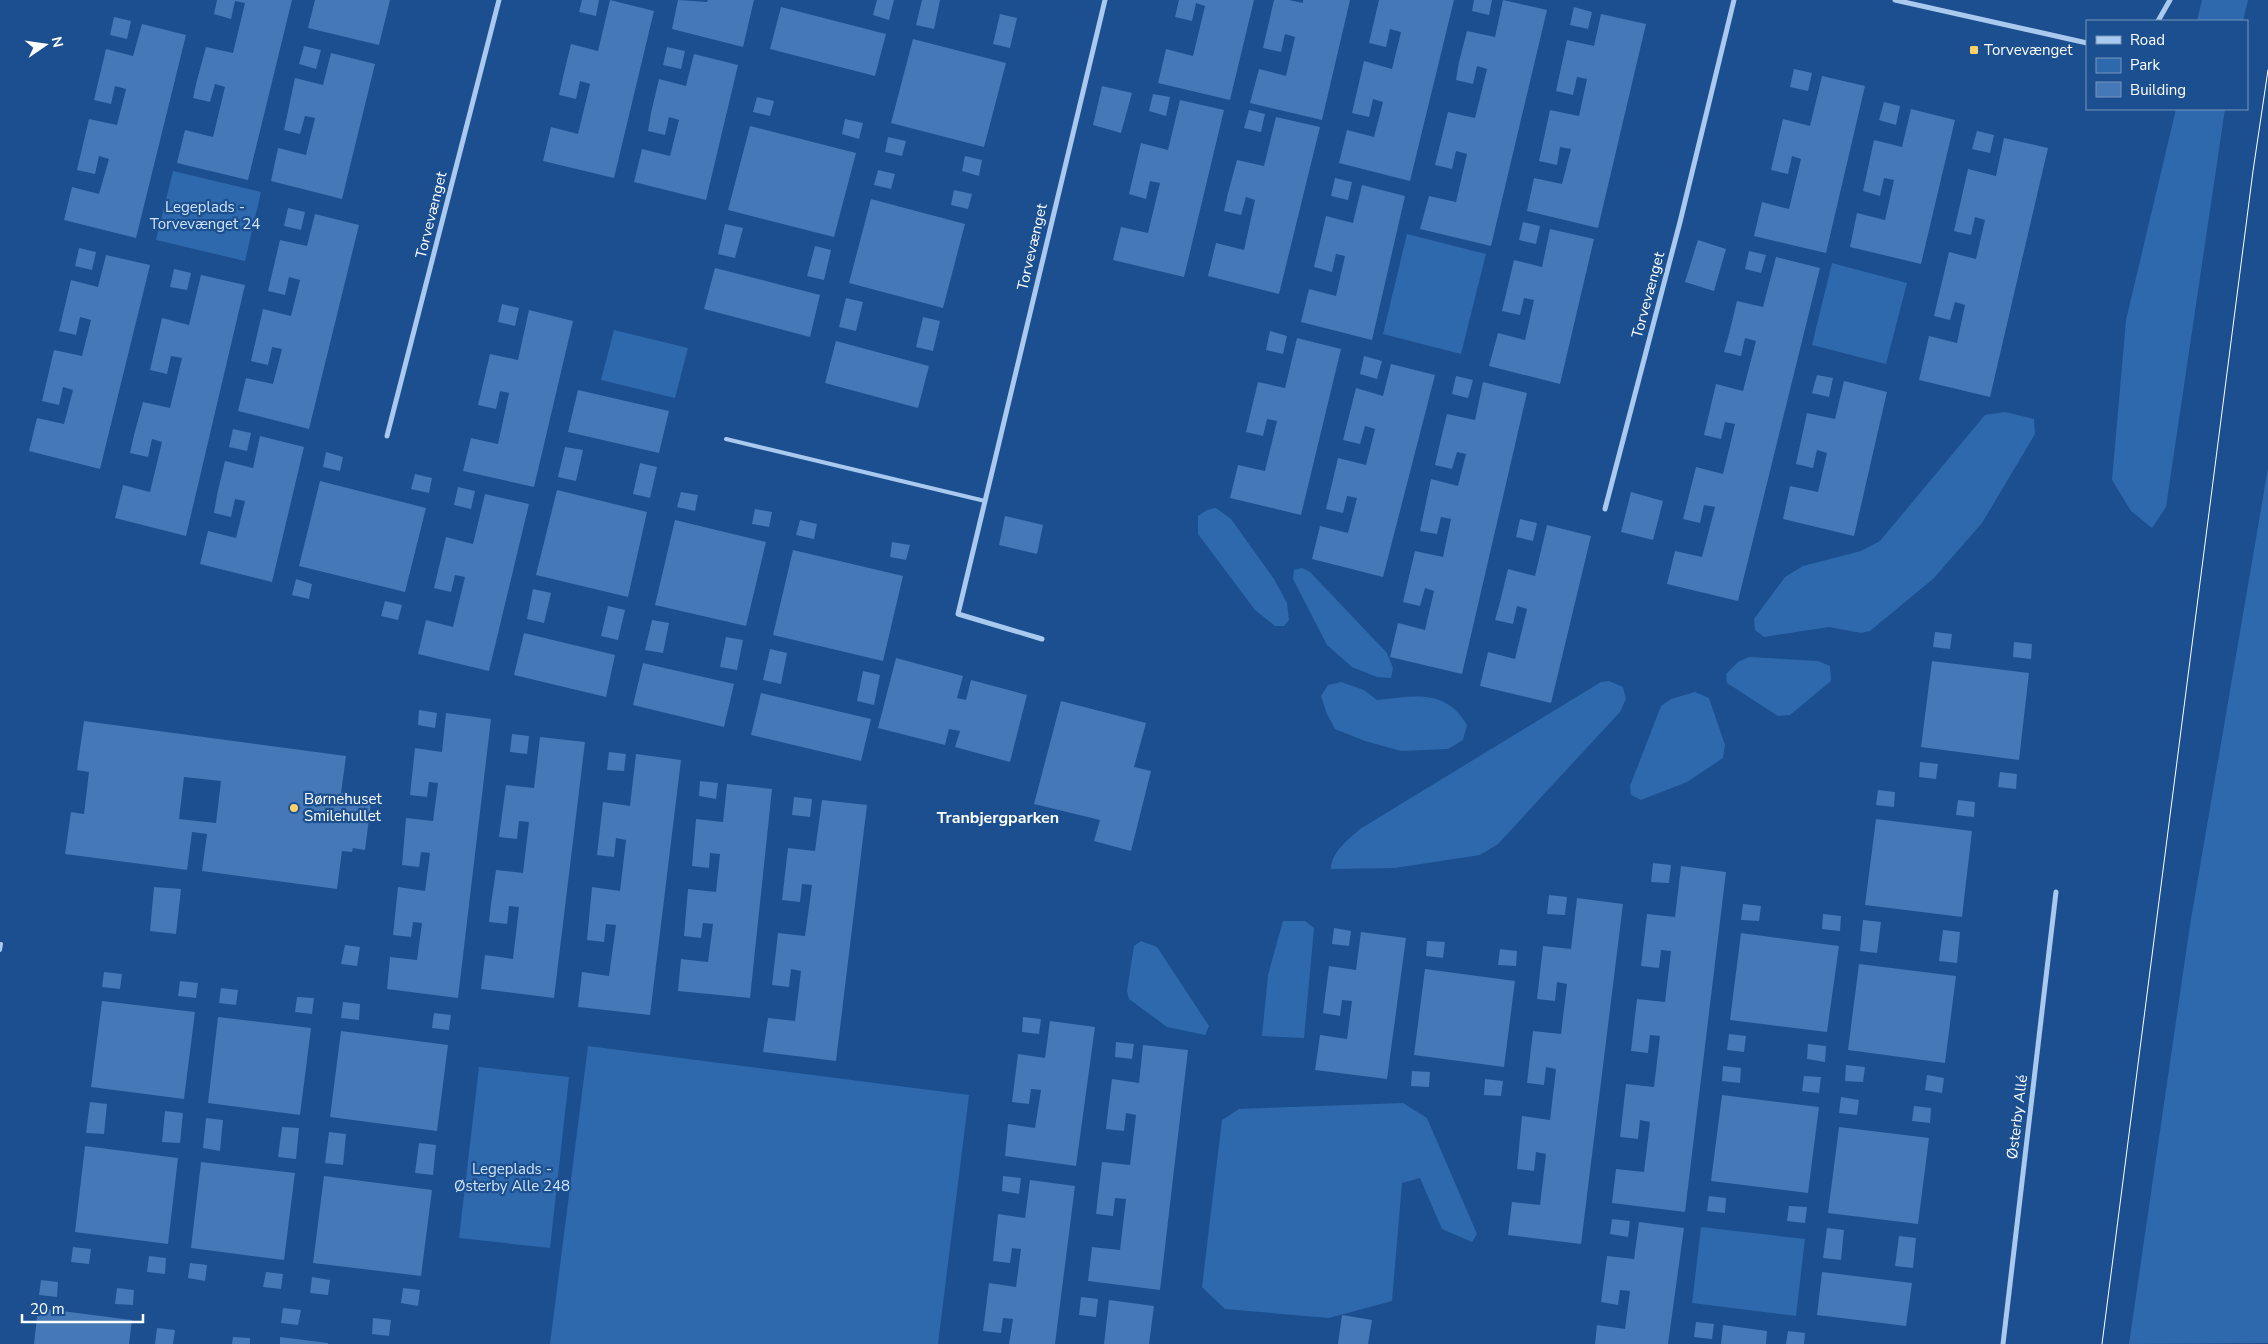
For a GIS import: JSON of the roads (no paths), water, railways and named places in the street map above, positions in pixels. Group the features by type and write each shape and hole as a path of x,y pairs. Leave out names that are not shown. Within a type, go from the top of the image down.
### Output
{"street":[{"name":"Torvevænget","path":"387,436 499,0"},
{"name":"Torvevænget","path":"1042,639 958,614 1105,0"},
{"name":"Torvevænget","path":"1604,509 1680,222 1734,0"},
{"path":"1895,0 2086,43"},
{"path":"2159,20 2170,0"},
{"name":"Østerby Allé","path":"2003,1344 2056,892"}],"lane":[{"path":"726,439 984,501"},
{"path":"0,950 1,944"}],"tram line":[{"path":"2102,1344 2253,171 2268,70"}],"place":[{"name":"Torvevænget","path":"1974,50"},
{"name":"Børnehuset Smilehullet","path":"294,808"}],"district":[{"name":"Tranbjergparken","path":"998,817"}],"park label":[{"name":"Legeplads - Torvevænget 24","path":"205,216"},
{"name":"Legeplads - Østerby Alle 248","path":"512,1178"}]}
